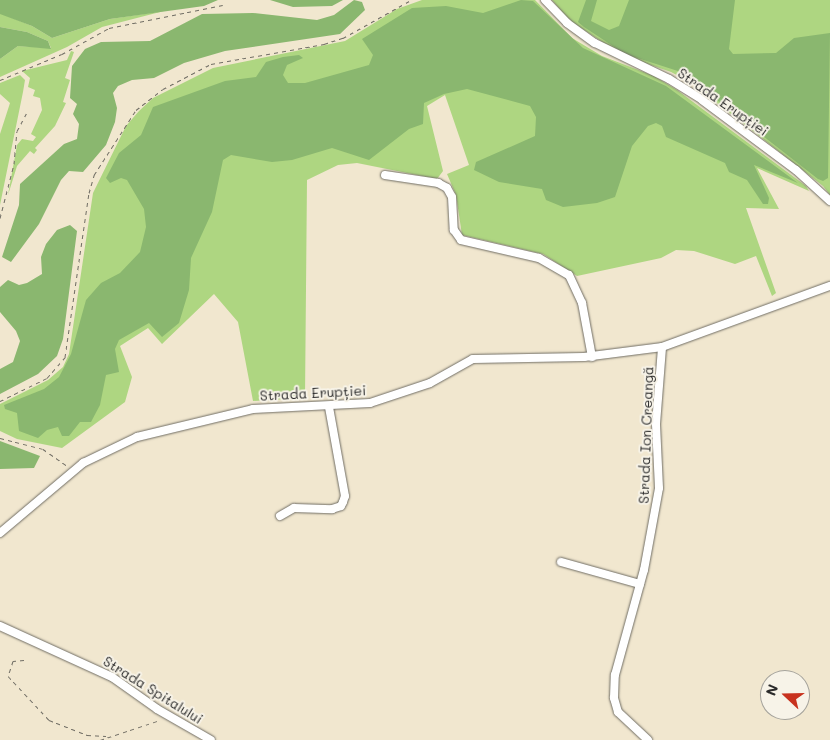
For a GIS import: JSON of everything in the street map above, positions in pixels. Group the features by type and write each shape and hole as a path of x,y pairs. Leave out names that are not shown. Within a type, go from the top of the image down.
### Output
{"street":[{"name":"Strada Erupției","path":"546,0 567,23 595,43 669,79 702,100 796,170 830,201"},
{"path":"385,175 438,183 447,188 452,197 454,230 461,240 539,258 569,275 582,302 592,357"},
{"name":"Strada Erupției","path":"0,532 73,472 110,448 204,420 278,406 329,407 370,403 399,395 472,359 592,357 662,347 830,286"},
{"name":"Strada Ion Creangă","path":"648,740 618,712 614,698 615,675 640,584 659,488 656,424 662,347"},
{"path":"280,516 294,508 332,510 341,506 346,496 329,407"},
{"path":"561,562 640,584"},
{"name":"Strada Spitalului","path":"0,626 112,677 171,717 211,740"}],"path":[{"path":"0,401 46,378 64,357 89,193 94,175 136,110 163,89 211,64 324,44 343,38 411,0"},
{"path":"0,80 62,54 109,28 223,5"},
{"path":"0,218 14,164 17,130 27,112"},
{"path":"0,438 53,453 73,472"},
{"path":"24,660 13,661 8,676 49,720 87,735 106,736"},
{"path":"100,740 106,736 171,717"}],"green space":[{"path":"0,0 218,0 204,6 110,19 52,38 32,26 0,14"},
{"path":"270,0 343,0 332,6 293,7"},
{"path":"354,0 362,2 365,10 340,34 225,51 184,63 154,78 132,80 118,86 113,93 117,108 115,122 106,145 83,172 69,171 61,180 39,224 11,262 2,257 19,205 20,184 64,144 77,139 79,124 73,114 77,104 70,98 72,66 85,49 101,42 150,41 202,14 253,13 317,20 334,15"},
{"path":"422,0 535,0 572,38 602,56 654,76 677,90 806,186 809,191 757,168 779,209 746,208 776,293 772,296 756,256 735,264 694,251 676,250 661,258 577,276 543,254 462,235 456,195 447,174 469,165 445,95 427,106 443,171 437,179 357,163 338,165 307,180 305,398 253,401 238,322 214,294 162,344 148,328 120,346 132,377 125,402 62,448 17,439 0,431 0,404 48,380 63,367 69,354 93,193 126,126 139,111 153,98 213,68 345,41 397,9"},
{"path":"521,0 533,1 583,48 666,86 798,183 754,165 769,198 768,204 763,204 747,180 729,172 725,163 666,137 662,126 656,123 648,126 632,146 615,197 597,203 563,207 546,200 542,189 499,182 474,170 476,162 535,136 536,117 530,106 467,89 444,94 424,103 423,124 409,129 369,160 332,148 292,160 272,162 231,155 223,160 212,212 191,258 189,290 179,323 162,337 149,323 119,340 115,349 119,372 106,375 100,405 91,422 80,422 69,436 62,436 58,427 47,430 38,438 19,431 17,413 5,409 4,405 44,389 59,377 71,354 86,300 101,283 120,273 140,252 146,227 144,209 127,180 121,178 110,183 106,178 119,153 141,135 153,107 225,81 256,77 266,62 283,57 299,55 303,58 287,65 283,75 288,83 305,83 369,65 373,55 362,39 412,8 446,6 483,13"},
{"path":"552,0 830,0 830,195 823,186 690,82 671,72 622,55 569,20"},
{"path":"586,0 597,0 591,21 609,30 619,26 629,0 735,0 729,49 733,54 776,53 794,38 830,33 828,178 823,181 818,179 681,72 625,54 584,27 578,22"},
{"path":"164,11 102,27 67,47 0,77 0,59 18,46 51,48 48,41 27,32 0,27 0,13 32,26 52,38 110,19"},
{"path":"0,27 27,32 48,41 51,49 18,46 0,59"},
{"path":"71,51 74,52 65,78 70,80 63,102 66,103 55,126 35,148 37,150 34,154 30,151 17,166 8,195 17,145 22,139 33,141 36,137 31,134 42,110 40,98 33,96 35,90 28,87 30,78 22,71 67,60"},
{"path":"20,75 25,80 0,205 0,134 10,103 0,94 0,83"},
{"path":"70,225 77,231 63,339 57,356 38,374 0,394 0,369 13,362 20,341 16,331 0,312 0,287 8,280 19,285 27,283 42,274 41,257 46,244 57,230"},
{"path":"0,441 40,456 34,468 0,469"}]}
